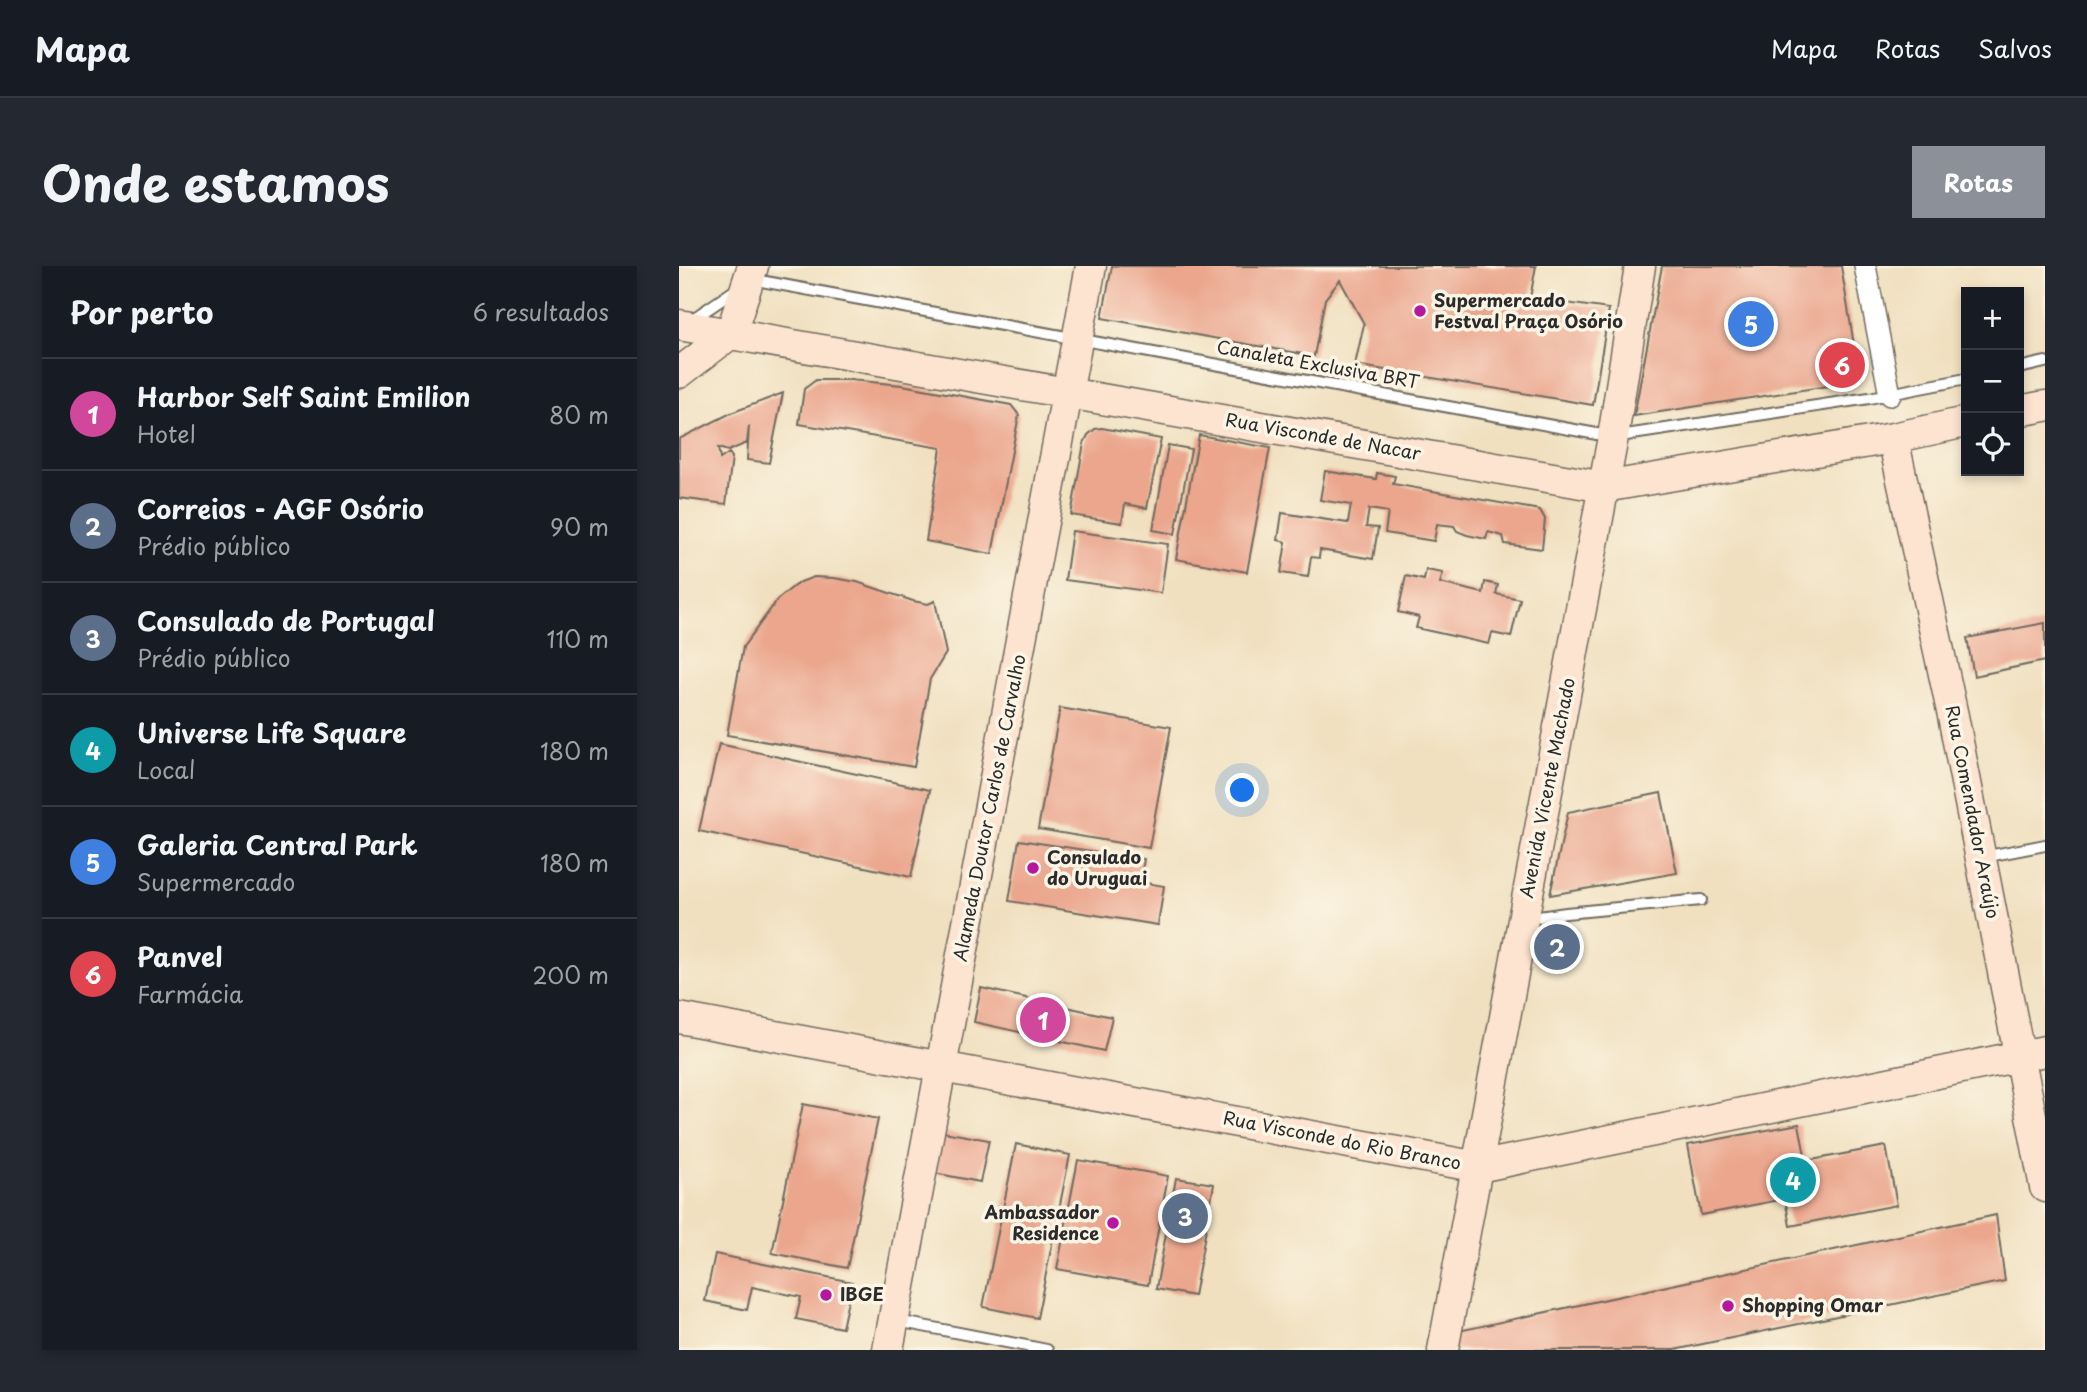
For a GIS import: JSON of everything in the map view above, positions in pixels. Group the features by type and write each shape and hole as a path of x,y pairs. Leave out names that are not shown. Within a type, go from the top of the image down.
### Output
{"street":[{"name":"Alameda Doutor Carlos de Carvalho","path":"888,1350 1091,266"},
{"name":"Avenida Vicente Machado","path":"1443,1350 1604,487 1640,266"},
{"path":"1865,266 1890,394"},
{"path":"679,373 731,333 752,273"},
{"name":"Rua Visconde de Nacar","path":"680,327 731,333 1604,487 1893,438 1961,423"},
{"path":"2024,410 2045,406"},
{"name":"Rua Comendador Araújo","path":"1893,438 1981,858 2032,1053 2045,1187"},
{"name":"Rua Visconde do Rio Branco","path":"679,1017 1478,1167 2032,1053"}],"lane":[{"name":"Canaleta Exclusiva BRT","path":"752,273 1077,338 1613,437 1890,394 1961,380"},
{"path":"680,327 752,273"},
{"path":"2024,367 2045,362"},
{"path":"1981,858 2045,845"},
{"path":"1523,919 1701,900"},
{"path":"894,1321 1047,1350"}],"building":[{"path":"1112,266 1536,266 1530,298 1609,309 1593,405 1355,365 1364,324 1340,280 1325,299 1314,356 1102,318"},
{"path":"1662,266 1841,266 1860,381 1634,416"},
{"path":"816,380 902,385 1011,405 1019,415 992,554 926,541 941,448 799,424 804,389"},
{"path":"783,393 769,463 747,460 749,426 747,443 728,451 718,448 720,459 729,453 732,457 726,504 679,498 679,439 731,413"},
{"path":"1095,429 1161,439 1147,508 1125,504 1122,523 1071,515 1084,443"},
{"path":"1199,435 1270,448 1247,572 1176,559"},
{"path":"1168,445 1191,449 1175,534 1153,530"},
{"path":"1325,471 1376,479 1377,473 1395,476 1393,484 1540,510 1545,519 1542,549 1505,544 1503,536 1488,532 1486,539 1457,531 1454,526 1437,524 1434,541 1385,533 1388,512 1369,509 1366,527 1378,528 1373,559 1320,550 1319,558 1311,557 1308,577 1281,573 1286,542 1278,540 1282,513 1348,523 1351,505 1320,500"},
{"path":"1072,531 1168,544 1161,593 1065,580"},
{"path":"1426,570 1443,573 1440,583 1483,593 1485,582 1498,585 1496,594 1520,599 1511,637 1492,633 1489,644 1416,628 1419,617 1398,612 1406,576 1424,580"},
{"path":"814,577 857,582 928,604 935,601 946,653 930,679 914,767 727,735 743,647 778,599 798,583"},
{"path":"2045,623 2045,661 1974,676 1967,638"},
{"path":"1060,708 1171,727 1149,848 1038,829"},
{"path":"719,744 930,790 911,877 699,831"},
{"path":"1661,793 1677,873 1550,895 1568,812"},
{"path":"1019,840 1144,859 1140,882 1164,886 1158,925 1009,901"},
{"path":"981,988 1112,1017 1104,1051 974,1022"},
{"path":"803,1104 878,1119 847,1268 772,1253"},
{"path":"1799,1124 1806,1161 1886,1146 1897,1205 1790,1226 1785,1199 1701,1215 1688,1145"},
{"path":"938,1131 989,1140 980,1182 929,1172"},
{"path":"1016,1144 1070,1155 1037,1318 983,1307"},
{"name":"Ambassador Residence","path":"1078,1160 1168,1176 1148,1285 1057,1269"},
{"path":"1176,1178 1214,1184 1194,1296 1156,1289"},
{"name":"Shopping Omar","path":"1996,1215 2005,1281 1674,1350 1449,1350 1454,1332"},
{"path":"715,1254 852,1282 842,1328 796,1319 801,1297 752,1287 747,1310 705,1301"}],"place":[{"name":"Supermercado Festval Praça Osório","path":"1420,311"},
{"name":"Galeria Central Park","path":"1751,324"},
{"name":"Panvel","path":"1842,365"},
{"name":"Consulado do Uruguai","path":"1033,868"},
{"name":"Correios - AGF Osório","path":"1557,947"},
{"name":"Harbor Self Saint Emilion","path":"1043,1020"},
{"name":"Universe Life Square","path":"1793,1180"},
{"name":"Consulado de Portugal","path":"1185,1216"},
{"name":"Ambassador Residence","path":"1113,1223"},
{"name":"IBGE","path":"826,1295"},
{"name":"Shopping Omar","path":"1728,1306"}]}
